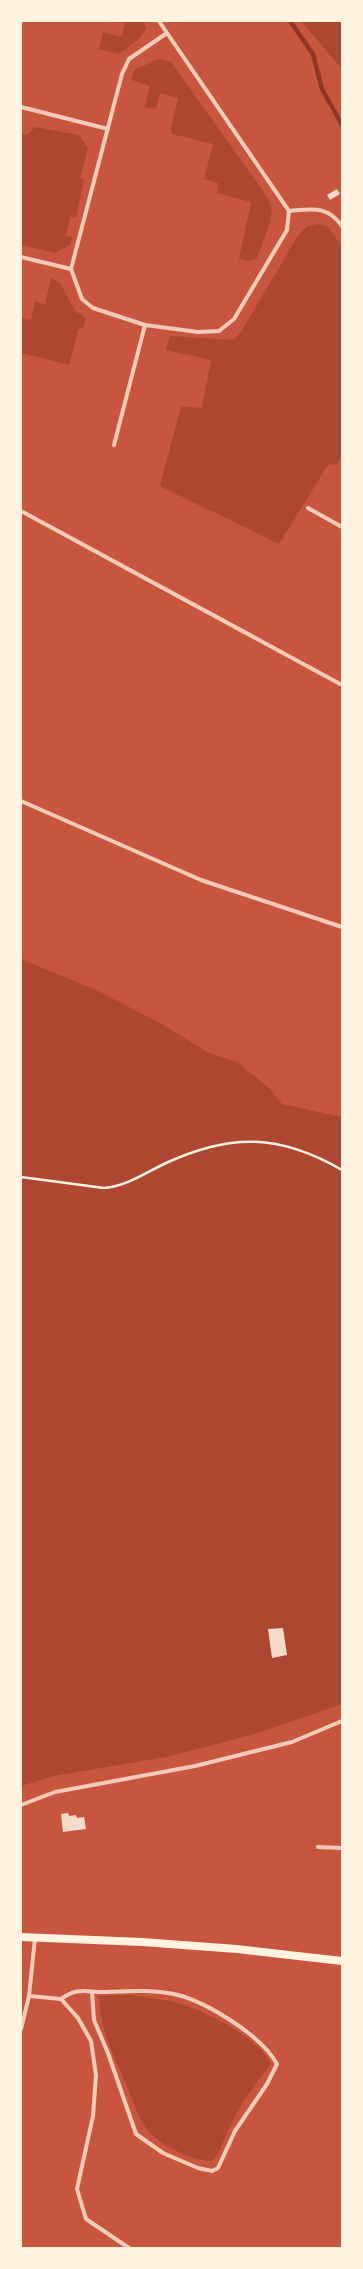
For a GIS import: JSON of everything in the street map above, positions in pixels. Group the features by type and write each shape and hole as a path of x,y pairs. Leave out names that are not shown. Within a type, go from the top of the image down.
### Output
{"main road":[{"path":"21,1937 142,1942 342,1961"}],"street":[{"path":"159,21 289,210 287,230 234,319 219,331 198,332 145,325 93,308 82,299 71,269 122,74 129,59 167,33"},
{"path":"21,107 108,129"},
{"path":"289,210 319,210 328,212 342,226"},
{"path":"21,258 71,269"},
{"path":"114,445 145,325"},
{"path":"308,508 342,527"},
{"path":"21,511 342,685"},
{"path":"21,801 201,880 342,927"},
{"path":"21,1805 55,1792 194,1766 292,1742 342,1721"},
{"path":"318,1847 342,1848"},
{"path":"21,2029 29,1996 35,1938"},
{"path":"29,1996 61,1999 72,1991 132,1991 177,1995 210,2008 256,2039 273,2057 277,2064 235,2131 218,2168 212,2171 198,2168 163,2152 136,2134 111,2059 94,2020 92,1992"},
{"path":"61,1999 78,2018 91,2041 96,2075 93,2116 77,2189 86,2219 129,2248"}],"path":[{"path":"21,1177 104,1188 116,1187 138,1178 165,1164 203,1149 221,1145 269,1142 303,1150 342,1170"}],"shaded area":[{"path":"125,21 143,21 146,28 140,38 119,54 99,49 103,32 122,37"},
{"path":"301,21 342,21 342,69"},
{"path":"159,59 171,62 263,191 272,207 270,223 257,258 249,261 239,259 251,202 217,193 218,183 204,179 213,144 172,134 171,128 178,98 160,93 156,109 145,107 150,86 132,80 134,70"},
{"path":"35,127 79,135 88,148 80,178 84,180 76,217 70,217 66,236 73,237 70,245 55,253 21,245 21,133 27,135"},
{"path":"319,224 328,227 342,246 342,455 337,464 328,465 279,544 160,486 181,406 202,408 211,360 166,350 170,336 234,340 241,332 297,237 307,226"},
{"path":"51,278 61,284 75,311 86,318 84,327 78,330 69,365 21,353 21,318 31,320 35,302 45,304"},
{"path":"21,959 98,991 160,1023 209,1053 237,1062 269,1088 282,1104 342,1117 342,1704 255,1734 166,1757 54,1776 21,1786"},
{"path":"130,1995 178,2003 203,2012 244,2035 265,2054 271,2064 241,2105 230,2125 219,2152 212,2161 194,2158 174,2150 149,2132 139,2117 105,2032 99,1996"}],"building":[{"path":"337,189 340,194 330,200 327,195"},
{"path":"283,1628 287,1655 272,1658 268,1629"},
{"path":"68,1813 69,1816 76,1815 77,1818 84,1817 86,1829 63,1832 61,1814"}],"waterway":[{"path":"290,21 313,54 322,89 342,125"}]}
